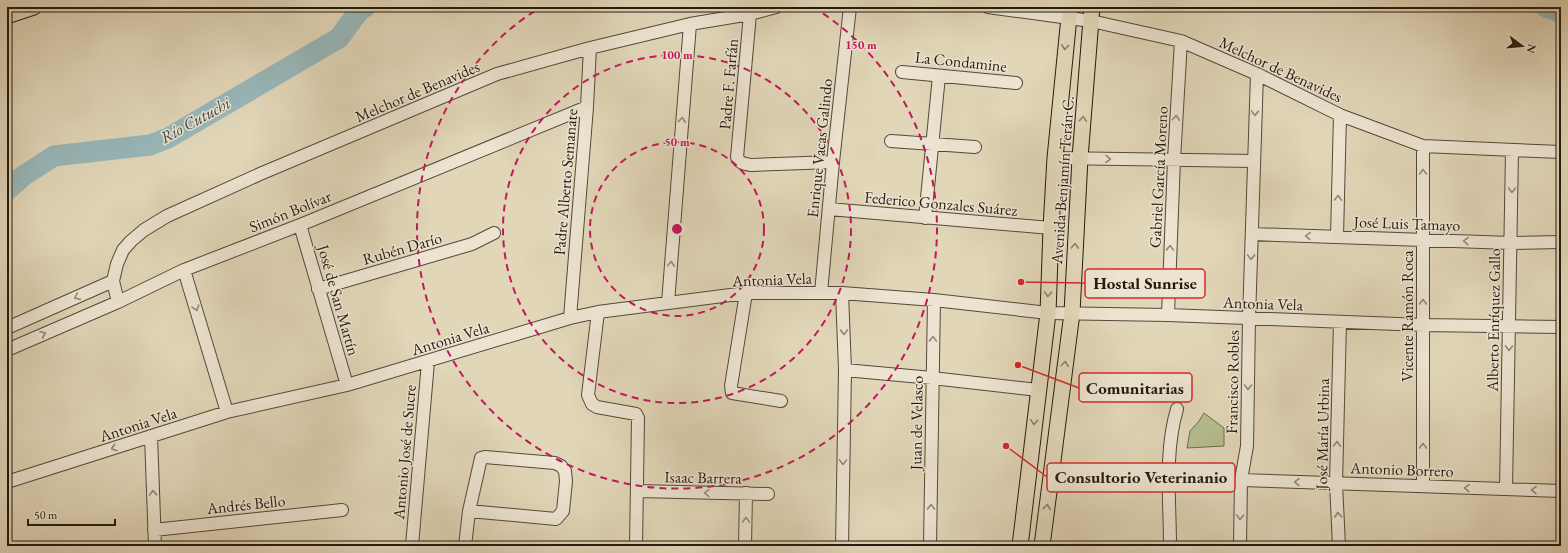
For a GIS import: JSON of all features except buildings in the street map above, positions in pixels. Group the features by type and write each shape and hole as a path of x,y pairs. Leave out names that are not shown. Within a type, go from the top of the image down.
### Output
{"main road":[{"path":"7,16 34,7"},
{"name":"Avenida Benjamín Terán C.","path":"1020,546 1048,313 1050,228 1069,11"},
{"name":"Avenida Benjamín Terán C.","path":"1042,546 1072,313 1080,158 1092,13"}],"street":[{"name":"Melchor de Benavides","path":"118,302 113,281 117,264 123,250 131,241 144,230 167,216 260,174 497,74 590,48 690,24 750,14 776,7"},
{"name":"Enrique Vacas Galindo","path":"821,293 833,162 850,7"},
{"name":"Melchor de Benavides","path":"988,7 1092,13 1182,41 1257,74 1340,115 1424,146 1561,152"},
{"name":"Padre F. Farfán","path":"750,14 737,156 741,163 751,165 833,162"},
{"path":"668,303 690,24"},
{"name":"Gabriel García Moreno","path":"1168,315 1174,160 1182,41"},
{"name":"Padre Alberto Semanate","path":"570,318 587,107 590,48"},
{"name":"La Condamine","path":"902,72 1016,83"},
{"name":"Francisco Robles","path":"1240,546 1242,480 1247,446 1249,319 1257,74"},
{"path":"925,218 940,76"},
{"name":"Simón Bolívar","path":"7,350 118,302 184,270 300,225 587,107"},
{"path":"1337,237 1340,115"},
{"path":"891,141 975,147"},
{"name":"Vicente Ramón Roca","path":"1423,486 1424,146"},
{"name":"Alberto Enríquez Gallo","path":"1506,489 1512,151"},
{"path":"1055,158 1254,161"},
{"name":"Federico Gonzales Suárez","path":"829,209 1050,228"},
{"name":"José de San Martín","path":"300,225 347,385"},
{"name":"Rubén Darío","path":"318,289 472,244 494,233"},
{"name":"José Luis Tamayo","path":"1252,234 1511,243 1561,242"},
{"path":"184,270 227,412"},
{"path":"7,328 113,281"},
{"path":"746,293 731,386 732,393 781,402"},
{"name":"Antonia Vela","path":"7,482 227,412 347,385 428,362 570,318 598,312 746,293 842,293 934,300 1048,313 1168,315 1423,325 1561,327"},
{"path":"842,293 845,370 842,546"},
{"name":"Juan de Velasco","path":"930,546 934,300"},
{"path":"598,312 588,395 592,404 597,407 636,414 637,416 638,491 636,546"},
{"name":"José María Urbina","path":"1339,546 1336,483 1340,322"},
{"name":"Antonio José de Sucre","path":"412,546 428,362"},
{"path":"845,370 1038,390"},
{"path":"1170,546 1170,450 1172,427 1177,409"},
{"path":"151,436 155,546"},
{"path":"466,546 469,511 481,458 486,457 555,463 562,466 565,471 566,481 563,511 560,516 556,518 469,511"},
{"name":"Antonio Borrero","path":"1242,480 1561,490"},
{"name":"Isaac Barrera","path":"638,491 768,494"},
{"path":"745,546 746,493"},
{"name":"Andrés Bello","path":"154,530 342,510"}],"green space":[{"path":"1204,413 1224,428 1224,446 1187,448 1190,431"}],"waterway":[{"name":"Río Cutuchi","path":"7,190 23,176 54,156 150,145 168,138 339,38 361,8 365,7"},
{"name":"Río Cutuchi","path":"1546,7 1561,12"}],"place":[{"name":"Hostal Sunrise","path":"1021,282"},
{"name":"Comunitarias","path":"1018,365"},
{"name":"Consultorio Veterinanio","path":"1006,446"}]}
